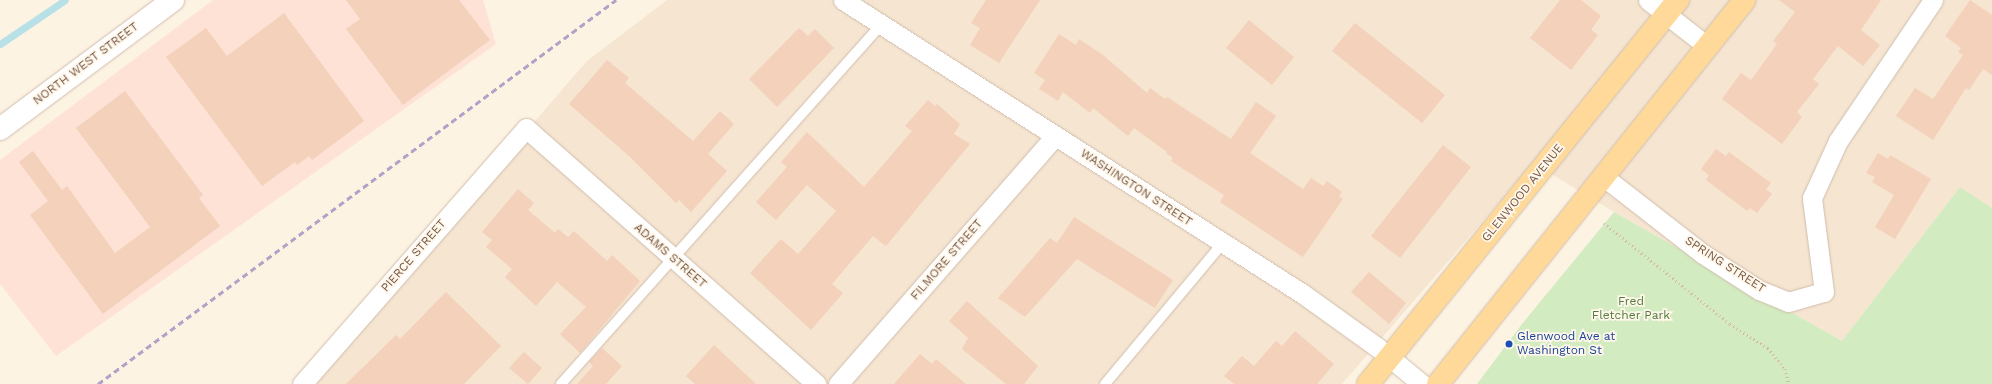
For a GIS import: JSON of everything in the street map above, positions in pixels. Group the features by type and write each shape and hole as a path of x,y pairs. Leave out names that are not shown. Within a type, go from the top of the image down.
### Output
{"main road":[{"path":"1438,384 1744,0"},
{"name":"GLENWOOD AVENUE","path":"1368,384 1391,358 1672,7"}],"street":[{"name":"NORTH WEST STREET","path":"0,128 173,0"},
{"name":"WASHINGTON STREET","path":"843,0 1222,244 1303,294 1391,358 1422,384"},
{"path":"1648,0 1672,7 1706,46"},
{"name":"SPRING STREET","path":"1604,177 1703,254 1759,290 1788,302 1824,292 1812,198 1838,141 1934,0"},
{"name":"ADAMS STREET","path":"526,128 816,384"},
{"name":"PIERCE STREET","path":"302,384 526,128"},
{"name":"FILMORE STREET","path":"838,384 1055,136"}],"lane":[{"path":"560,384 882,24"},
{"path":"1105,384 1222,244"}],"path":[{"path":"1604,223 1730,324 1768,348 1785,369 1789,384"}],"shaded area":[{"path":"213,0 483,0 496,44 56,356 0,284 0,160"},
{"path":"667,0 1992,0 1992,208 1960,187 1842,341 1614,212 1533,163 1342,384 307,384 587,61"}],"green space":[{"name":"Fred Fletcher Park","path":"1960,187 1992,208 1992,384 1477,384 1522,324 1614,212 1842,341"}],"building":[{"path":"346,0 459,0 490,40 403,105 346,29 360,19"},
{"path":"986,0 1040,0 999,63 970,45 980,28 971,23"},
{"path":"1560,0 1581,0 1601,16 1591,30 1598,35 1571,70 1530,38"},
{"path":"1779,0 1881,0 1861,30 1880,45 1863,66 1838,46 1813,79 1819,84 1797,112 1802,117 1782,144 1722,99 1741,73 1751,80 1777,44 1773,41 1795,12"},
{"path":"1970,0 1992,15 1992,75 1983,69 1969,90 1966,88 1933,140 1896,116 1915,88 1933,99 1963,55 1958,52 1961,48 1945,36"},
{"path":"284,13 364,121 312,160 309,156 297,165 295,162 262,186 166,57 206,28 227,56"},
{"path":"1249,20 1294,57 1272,85 1226,48"},
{"path":"1355,23 1445,95 1422,123 1332,51"},
{"path":"799,28 808,36 815,29 834,48 777,107 749,79"},
{"path":"1059,34 1076,45 1079,39 1103,55 1147,93 1150,88 1165,99 1167,97 1231,139 1256,102 1276,116 1250,153 1303,189 1311,178 1323,186 1327,181 1342,192 1339,196 1343,199 1303,257 1220,202 1224,195 1171,161 1173,158 1166,153 1167,152 1134,128 1128,136 1093,108 1090,113 1063,92 1058,101 1039,89 1045,80 1034,73"},
{"path":"607,60 629,78 625,83 693,141 720,111 734,124 708,154 727,171 691,212 679,200 676,203 629,156 569,104"},
{"path":"125,91 203,195 199,198 220,226 103,314 30,215 48,201 19,162 33,151 62,190 67,186 115,253 150,227 76,128"},
{"path":"928,100 935,106 937,104 960,124 954,134 970,144 886,246 873,236 832,284 843,293 811,330 750,273 781,239 798,254 836,211 807,185 776,220 756,202 787,167 781,162 807,132 864,187 912,131 905,126"},
{"path":"1443,145 1471,167 1400,258 1371,236"},
{"path":"1716,149 1726,156 1729,152 1771,183 1766,189 1772,194 1757,213 1750,208 1747,211 1706,180 1709,175 1701,169"},
{"path":"1878,153 1888,159 1890,155 1931,179 1895,239 1875,227 1894,195 1872,182 1875,177 1866,173"},
{"path":"518,189 534,203 528,210 555,233 558,229 568,237 574,231 607,261 612,255 640,281 580,353 560,334 586,307 557,282 536,306 505,277 512,269 486,247 492,240 482,232"},
{"path":"1074,217 1173,280 1155,308 1077,259 1025,317 998,298 1050,238 1057,243"},
{"path":"1369,272 1406,303 1389,324 1351,292"},
{"path":"446,292 501,346 464,384 346,384 396,335 400,339"},
{"path":"967,301 1038,366 1024,384 1006,384 962,349 968,338 949,321"},
{"path":"1295,331 1334,364 1317,384 1234,384 1224,376 1242,356 1254,366 1276,341 1282,346"},
{"path":"714,345 756,384 695,384 686,376"},
{"path":"602,348 622,366 606,384 577,384 593,366 589,362"},
{"path":"524,352 542,368 528,384 509,368"},
{"path":"920,354 932,364 936,359 966,384 894,384"}],"waterway":[{"path":"0,44 65,0"}],"railway":[{"path":"98,384 616,0"}],"place":[{"name":"Glenwood Ave at Washington St","path":"1509,344"}]}
